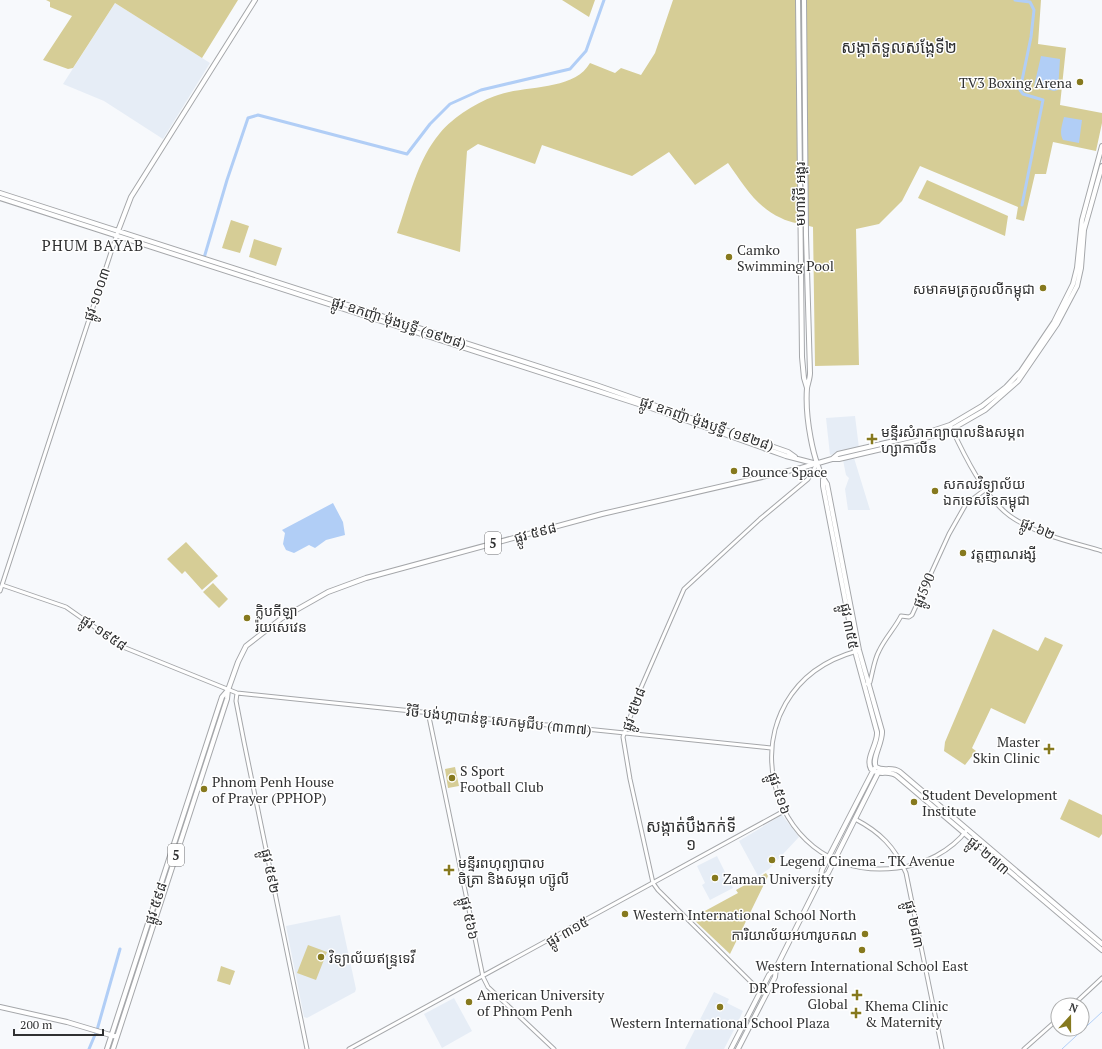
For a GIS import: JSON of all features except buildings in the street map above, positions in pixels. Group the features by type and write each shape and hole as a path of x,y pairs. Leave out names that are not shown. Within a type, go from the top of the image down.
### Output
{"main road":[{"name":"ផ្លូវ ១០០៣","path":"117,233 131,197 255,0"},
{"name":"មហាវិថី អង្គរ","path":"798,0 802,357 804,378 807,388 809,421 817,464"},
{"name":"មហាវិថី អង្គរ","path":"804,0 810,373 807,388"},
{"path":"799,104 805,104"},
{"path":"832,459 838,454 920,435 950,425 982,406 1015,378 1032,356 1063,306 1075,278 1082,220 1102,146"},
{"path":"832,459 839,459 914,442 952,429 986,410 1018,381 1058,324 1071,299 1079,279 1084,230 1102,166"},
{"name":"ផ្លូវ ឧកញ៉ា ម៉ុងឫទ្ធី (១៩២៨)","path":"0,193 14,200 671,412 786,456 795,457 817,464"},
{"name":"ផ្លូវ ឧកញ៉ា ម៉ុងឫទ្ធី (១៩២៨)","path":"0,198 14,200"},
{"name":"ផ្លូវ ៥៩៨","path":"113,1049 228,699 228,690 242,652 254,639 282,618 320,595 366,578 602,514 817,464 832,459"},
{"name":"ផ្លូវ ៣៥៥","path":"817,464 823,479 823,486 857,651 877,732 876,743 869,761 870,767 876,770"},
{"name":"ផ្លូវ ៥៩៨","path":"107,1049 222,697 228,690"},
{"path":"820,880 828,873 855,819 876,770"},
{"path":"731,1049 769,975 776,968 820,880 822,870 829,856 876,770"},
{"name":"ផ្លូវ ២៧៣","path":"876,770 894,773 1101,946"},
{"path":"738,1049 775,977 776,968"},
{"path":"0,1006 94,1029 117,1037"}],"street":[{"name":"ផ្លូវ ១០០៣","path":"0,591 117,233"},
{"name":"ផ្លូវ ៦២","path":"950,425 973,469 986,489 1006,513 1035,530 1102,551"},
{"name":"ផ្លូវ ៥២៨","path":"767,992 761,990 658,890 654,883 630,779 623,732 684,589 760,519 808,479 817,464"},
{"name":"ផ្លូវ590","path":"866,684 880,648 894,630 901,616 909,617 912,615 946,540 966,504 986,489"},
{"name":"ផ្លូវ ១៩៥៨","path":"2,585 66,607 123,647 228,690"},
{"name":"ផ្លូវ ៥១៦","path":"857,651 824,664 796,687 780,714 771,748 772,774 784,811 803,836 829,856 853,866 872,869 903,867 934,856 966,832"},
{"name":"វិថី បង់ហ្គាបាន់ឌូ សេកមូជីប (៣៣៧)","path":"228,690 237,693 771,748"},
{"name":"ផ្លូវ ៥៩២","path":"237,693 236,701 244,742 307,1049"},
{"name":"ផ្លូវ ៥៦៦","path":"428,712 483,977 488,986 554,1049"},
{"name":"ផ្លូវ ៣១៥","path":"349,1049 784,811"},
{"name":"ផ្លូវ ២៨៣","path":"855,819 873,828 895,851 903,867 942,1049"},
{"path":"1082,997 1102,978"},
{"path":"1024,1049 1050,1026"}],"shaded area":[{"path":"46,0 238,0 202,58 115,3 73,68 68,69 43,60 72,16 50,7 50,2"},
{"path":"562,0 595,0 589,17"},
{"path":"673,0 1041,0 1038,44 1066,48 1060,105 1102,113 1102,123 1096,151 1053,142 1046,174 1035,174 1024,221 1016,219 1018,207 920,166 902,201 879,224 856,229 859,365 815,366 813,227 785,220 764,208 745,187 728,163 695,185 669,152 632,176 542,145 535,164 478,144 467,151 460,252 397,233 414,180 425,155 440,133 452,121 475,105 498,95 548,86 573,78 583,72 590,63 615,73 621,68 641,75 655,53"},
{"path":"115,3 210,63 163,139 104,101 63,84"},
{"path":"927,180 1008,216 1005,236 918,198"},
{"path":"231,220 249,226 240,253 222,248"},
{"path":"254,239 282,248 276,266 249,257"},
{"path":"855,416 859,448 830,455 826,418"},
{"path":"854,458 870,510 848,510 845,489 849,478 846,475 843,460"},
{"path":"186,542 218,576 202,590 185,571 182,574 167,559"},
{"path":"213,583 228,599 219,608 203,592"},
{"path":"993,629 1038,651 1045,637 1063,645 1025,724 991,708 972,748 976,751 965,765 944,751 945,742"},
{"name":"S Sport Football Club","path":"455,767 459,786 448,788 445,769"},
{"path":"1069,799 1102,815 1102,834 1099,838 1060,819"},
{"path":"782,815 799,837 769,869 758,876 739,841"},
{"name":"Zaman University","path":"717,856 733,888 710,900 702,885 705,883 697,866"},
{"path":"766,873 768,876 730,954 692,918 738,893 736,890"},
{"name":"វិទ្យាល័យឥន្រ្ទទេវី","path":"340,915 356,989 355,992 307,1018 304,1017 286,926"},
{"path":"308,945 327,952 316,980 297,973"},
{"path":"221,966 235,971 230,985 217,981"},
{"path":"714,992 729,999 727,1003 743,1011 736,1026 724,1049 685,1049"},
{"path":"454,998 472,1031 442,1048 424,1014"}],"water":[{"path":"1041,56 1060,59 1058,90 1054,91 1034,86"},
{"path":"1064,117 1082,120 1079,143 1063,140 1061,132"},
{"path":"333,503 343,522 345,535 326,540 315,548 309,545 294,553 286,550 283,544 285,533 282,530"}],"waterway":[{"path":"204,258 227,180 248,118 258,115 407,154 430,124 450,104 481,90 570,69 586,51 604,0"},
{"path":"1015,0 1030,2 1034,10 1031,37 1020,90 1023,94 1043,100 1022,205"},
{"path":"89,1049 97,1030 120,949"},
{"path":"1062,1049 1102,1012"}],"place":[{"name":"TV3 Boxing Arena","path":"1080,82"},
{"name":"Camko Swimming Pool","path":"729,257"},
{"name":"សមាគមត្រកូលលីកម្ពុជា","path":"1043,288"},
{"name":"មន្ទីរសំរាកព្យាបាលនិងសម្ភព ហ្សាកាលីន","path":"872,439"},
{"name":"Bounce Space","path":"734,471"},
{"name":"សកលវិទ្យាល័យ ឯកទេសនៃកម្ពុជា","path":"935,491"},
{"name":"វត្តញាណរង្សី","path":"963,553"},
{"name":"ក្លិបកីឡា រ៉យសេវេន","path":"247,618"},
{"name":"Master Skin Clinic","path":"1049,749"},
{"name":"S Sport Football Club","path":"452,778"},
{"name":"Phnom Penh House of Prayer (PPHOP)","path":"204,789"},
{"name":"Student Development Institute","path":"914,802"},
{"name":"Legend Cinema - TK Avenue","path":"772,860"},
{"name":"មន្ទីរពហុព្យាបាល ចិត្រា និងសម្ភព ហ្ស៊ូលី","path":"449,870"},
{"name":"Zaman University","path":"715,878"},
{"name":"Western International School North","path":"625,914"},
{"name":"ការិយាល័យអហារូបកណ","path":"865,934"},
{"name":"Western International School East","path":"862,950"},
{"name":"វិទ្យាល័យឥន្រ្ទទេវី","path":"321,957"},
{"name":"DR Professional Global","path":"857,995"},
{"name":"American University of Phnom Penh","path":"469,1002"},
{"name":"Western International School Plaza","path":"720,1007"},
{"name":"Khema Clinic & Maternity","path":"856,1013"}],"district":[{"name":"សង្កាត់ទួលសង្កែទី២","path":"899,47"},
{"name":"PHUM BAYAB","path":"93,245"},
{"name":"សង្កាត់បឹងកក់ទី ១","path":"691,835"}]}
